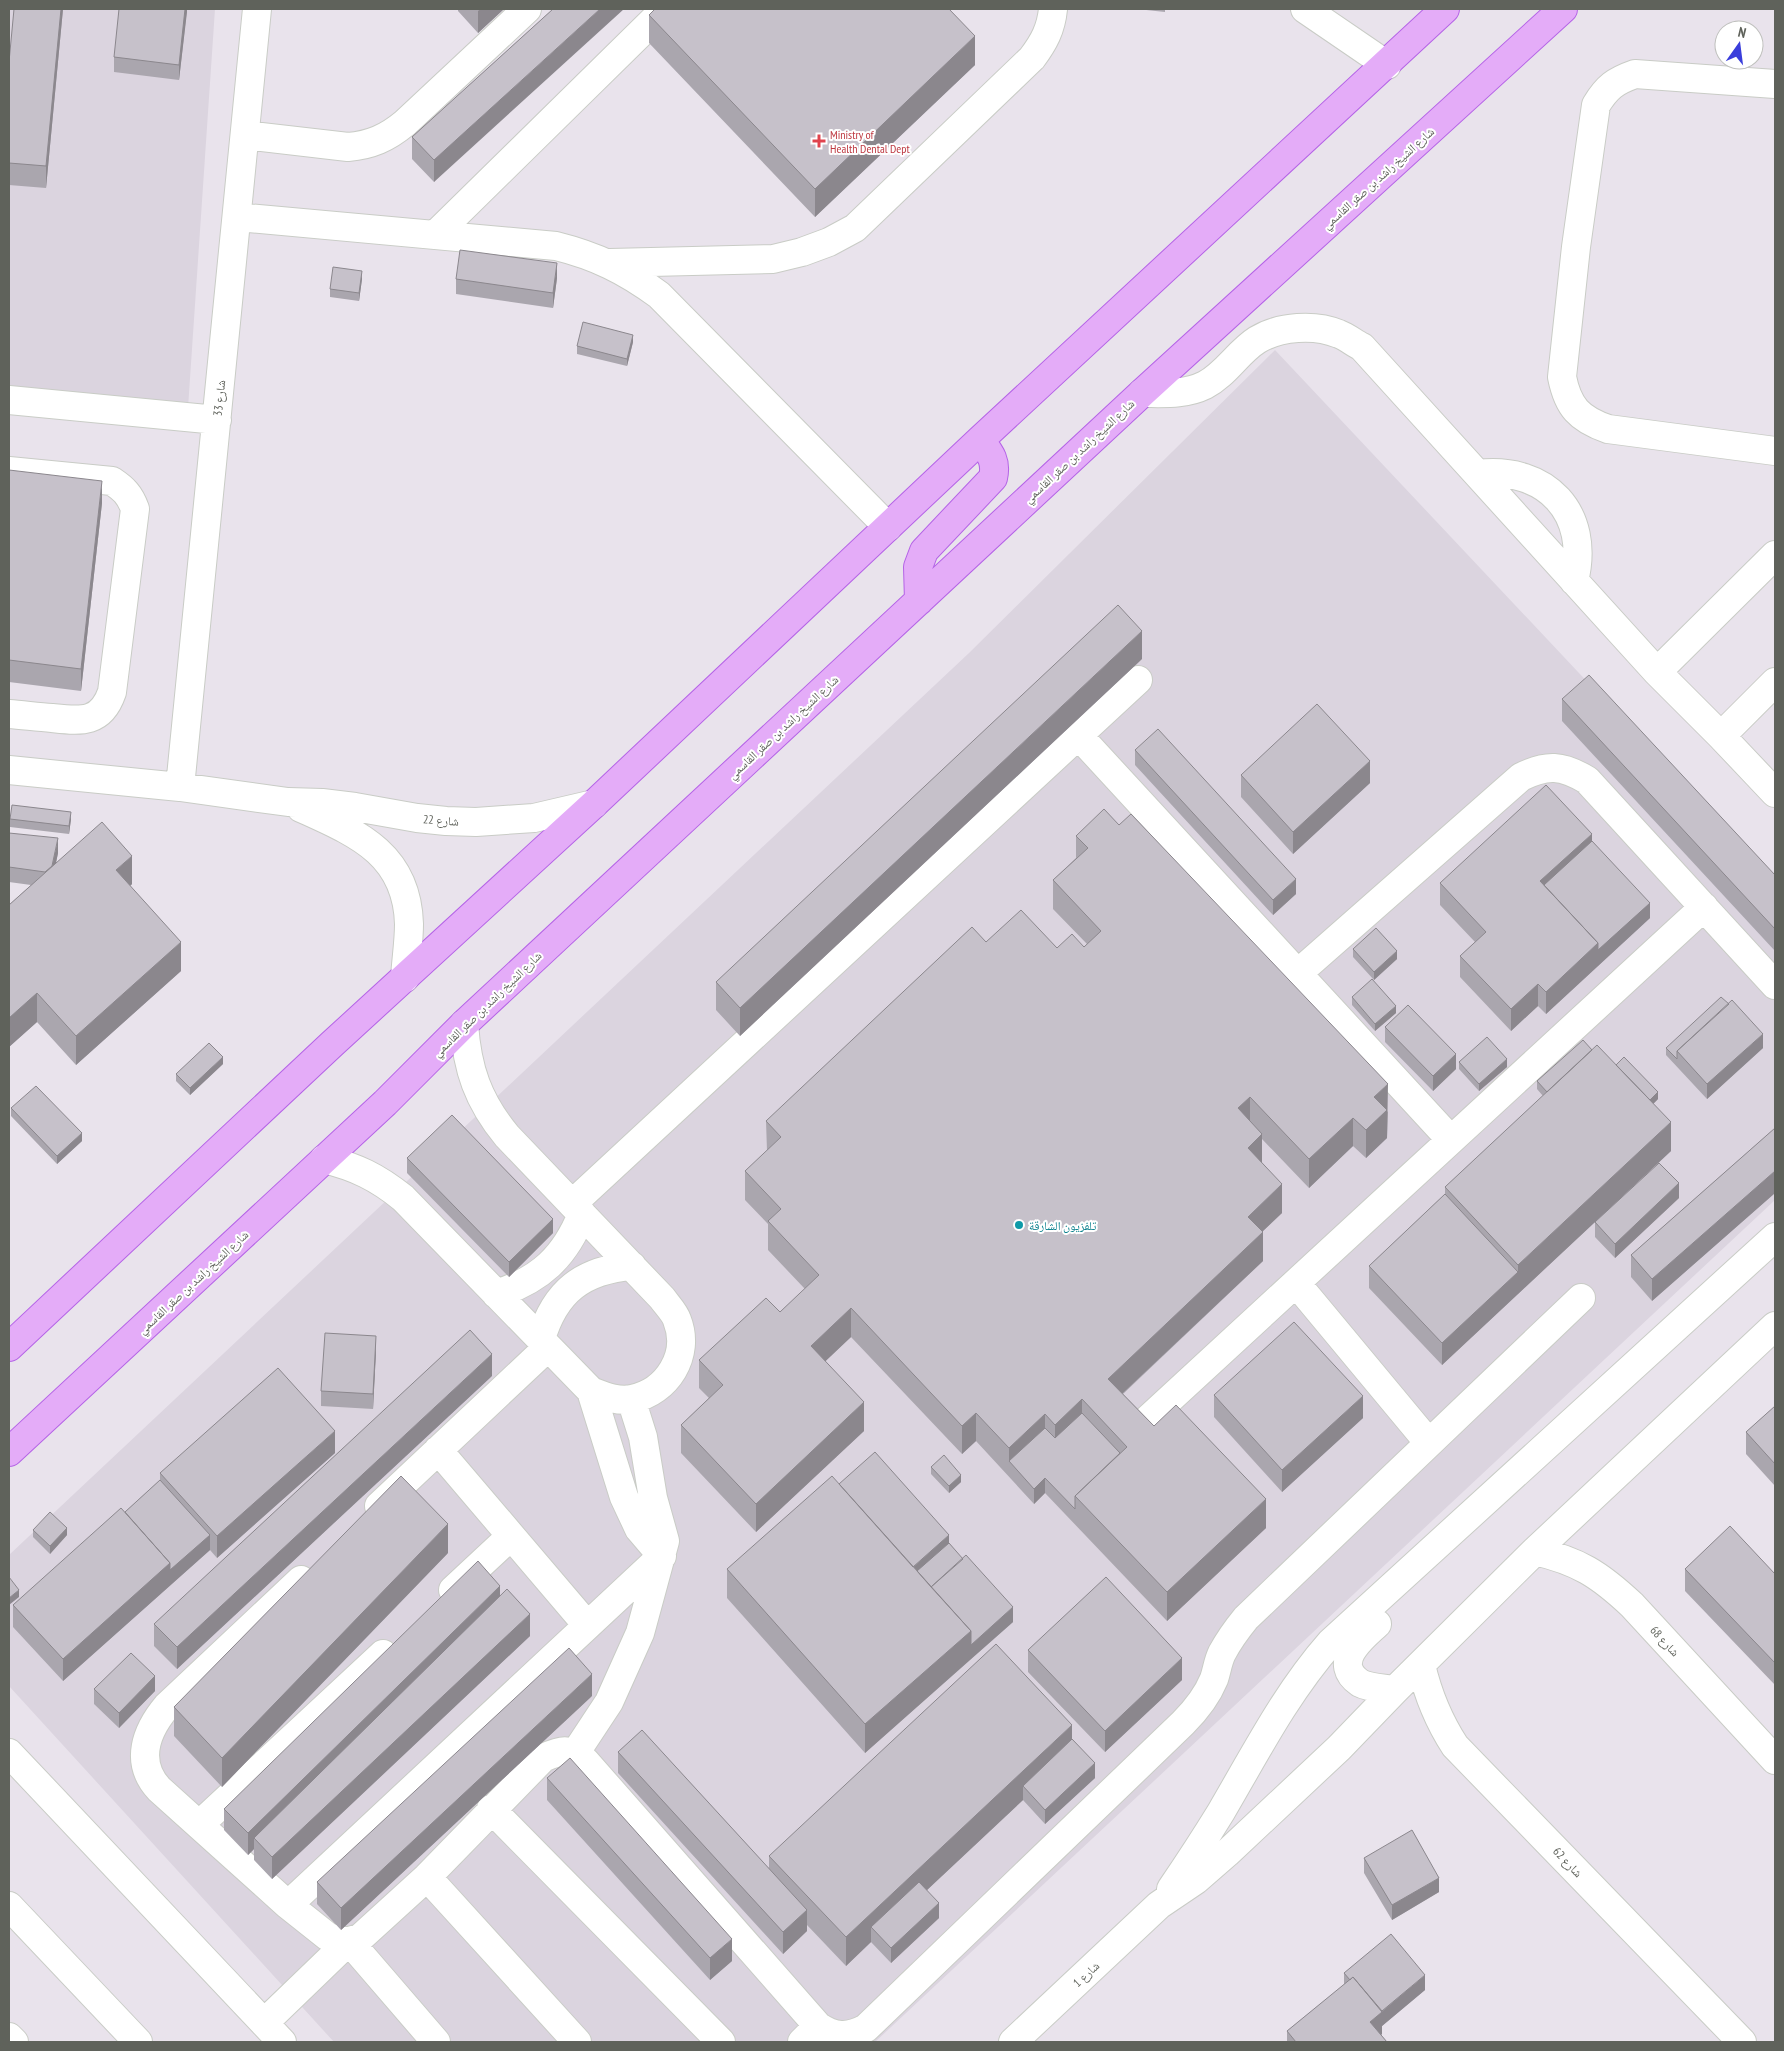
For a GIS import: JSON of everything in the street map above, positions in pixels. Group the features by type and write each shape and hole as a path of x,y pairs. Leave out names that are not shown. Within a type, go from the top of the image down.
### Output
{"main road":[{"path":"9,1347 332,1044 594,804 980,440 1387,65 1445,9"},
{"name":"شارع الشيخ راشد بن صقر القاسمي","path":"9,1452 385,1103 464,1024 1142,393 1563,9"},
{"path":"919,601 918,568 924,551 993,478 994,458 980,440"}],"street":[{"name":"شارع 33","path":"180,787 257,9"},
{"path":"245,135 348,147 364,146 379,141 405,123 527,9"},
{"path":"435,235 666,9"},
{"path":"608,263 773,259 802,252 829,242 854,228 1032,58 1044,42 1052,22 1053,9"},
{"path":"1305,9 1387,65"},
{"path":"1775,84 1635,74 1618,80 1605,91 1596,105 1576,247 1562,377 1565,396 1576,411 1591,423 1608,428 1775,451"},
{"path":"237,217 556,246 583,252 608,263 635,277 659,295 888,527"},
{"path":"1142,393 1190,391 1206,384 1219,375 1258,340 1284,330 1311,328 1338,334 1362,347 1656,672 1722,736 1775,793"},
{"path":"9,400 217,420"},
{"path":"9,471 112,481 127,493 135,509 112,692 108,704 100,713 89,719 76,721 9,714"},
{"path":"1478,474 1510,473 1525,477 1540,484 1558,500 1571,519 1576,534 1578,565 1574,581"},
{"path":"1656,672 1775,555"},
{"path":"496,1294 515,1288 549,1266 574,1233 577,1209 1138,680"},
{"path":"1722,736 1775,682"},
{"path":"1078,735 1451,1140"},
{"path":"1297,974 1521,777 1536,769 1554,767 1572,771 1587,780 1775,985"},
{"name":"شارع 22","path":"9,770 180,787 288,802 322,803 417,818 476,822 534,818 594,804"},
{"name":"شارع 22","path":"288,802 352,832 371,844 387,861 399,880 406,901 409,924 405,978"},
{"path":"1147,1420 1704,907"},
{"path":"324,1159 366,1172 385,1184 418,1213 591,1390 611,1399 631,1399 656,1390 674,1371 682,1346 677,1320 662,1298 491,1116 471,1072 464,1024"},
{"path":"1159,1905 1191,1859 1298,1683 1330,1642 1775,1237"},
{"path":"360,1524 438,1450 544,1343 547,1319 558,1301 572,1286 591,1275 611,1268 632,1266"},
{"path":"1296,1283 1430,1443"},
{"path":"317,1565 167,1706 151,1728 145,1753 150,1779 288,1905 327,1936 338,1941 349,1942 360,1938 428,1877 491,1809 543,1758 560,1750 576,1752 810,2034 846,2036 866,2028 1196,1710 1214,1678 1221,1655 1232,1635 1246,1618 1581,1298"},
{"path":"1159,1905 1196,1880 1227,1853 1339,1748 1394,1690 1535,1551 1775,1326"},
{"path":"591,1390 624,1497 639,1529 662,1556"},
{"path":"576,1752 609,1702 640,1633 665,1541 652,1498 643,1437 631,1399"},
{"path":"438,1450 588,1625"},
{"path":"431,1610 511,1536"},
{"name":"شارع 68","path":"1535,1551 1562,1558 1579,1565 1611,1585 1632,1605 1775,1760"},
{"path":"288,1905 662,1556"},
{"path":"1394,1690 1361,1683 1352,1674 1348,1662 1350,1650 1358,1640 1400,1604 1418,1575 1422,1559"},
{"path":"199,1825 402,1637"},
{"name":"شارع 62","path":"1421,1665 1433,1708 1455,1746 1742,2042"},
{"path":"9,1753 273,2033 349,1942"},
{"path":"491,1809 721,2042"},
{"path":"428,1877 577,2042"},
{"name":"شارع 1","path":"1012,2042 1159,1905"},
{"path":"9,1906 138,2042"},
{"path":"349,1942 436,2042"},
{"path":"9,2036 14,2042"}],"shaded area":[{"path":"9,9 215,9 188,408 9,394"},
{"path":"1275,350 1594,689 1775,889 1775,1200 875,2042 334,2042 9,1686 9,1555 969,653"}],"building":[{"path":"14,9 61,9 46,166 9,163 9,62"},
{"path":"119,9 185,9 179,65 114,57"},
{"path":"553,9 600,9 434,160 412,137"},
{"name":"Ministry of Health Dental Dept","path":"655,9 949,9 975,36 815,189 649,15"},
{"path":"460,250 557,263 553,293 456,279"},
{"path":"333,267 362,271 359,293 330,289"},
{"path":"583,322 633,335 627,359 577,346"},
{"path":"9,470 102,481 81,669 9,660"},
{"path":"1118,605 1142,631 740,1008 716,982"},
{"path":"1589,675 1775,875 1775,929 1562,699"},
{"path":"1317,704 1370,761 1293,832 1241,775"},
{"path":"1158,729 1296,879 1273,900 1135,750"},
{"path":"1546,785 1592,834 1540,881 1598,943 1546,992 1538,984 1511,1009 1460,956 1486,932 1440,883"},
{"path":"12,805 71,812 69,826 10,819"},
{"name":"تلفزيون الشارقة","path":"1104,809 1119,825 1131,814 1388,1084 1374,1097 1387,1110 1366,1130 1353,1118 1309,1159 1250,1097 1238,1108 1262,1134 1248,1148 1282,1184 1248,1217 1263,1232 1108,1379 1154,1426 1176,1405 1266,1499 1167,1592 1075,1496 1127,1447 1082,1399 1055,1425 1045,1414 1009,1448 976,1413 962,1426 851,1308 811,1346 864,1402 756,1504 681,1425 723,1385 699,1360 766,1298 780,1312 819,1275 768,1221 781,1209 745,1171 781,1137 766,1121 972,927 986,942 1021,910 1057,948 1072,934 1084,947 1101,931 1053,880 1088,848 1076,836"},
{"path":"102,822 132,856 116,870 181,942 76,1036 37,993 9,1018 9,905"},
{"path":"9,833 58,838 52,866 45,872 9,867"},
{"path":"1592,841 1650,903 1598,950 1598,943 1544,885"},
{"path":"1376,928 1397,951 1374,972 1353,949"},
{"path":"1372,979 1396,1006 1375,1024 1352,997"},
{"path":"1721,997 1729,1004 1677,1051 1677,1059 1666,1048"},
{"path":"1732,1000 1763,1034 1707,1084 1677,1051"},
{"path":"1408,1005 1456,1054 1433,1076 1385,1027"},
{"path":"1487,1037 1507,1059 1479,1084 1459,1062"},
{"path":"1583,1040 1592,1050 1547,1092 1537,1081"},
{"path":"209,1043 223,1057 190,1088 176,1074"},
{"path":"1597,1045 1671,1122 1518,1265 1445,1187"},
{"path":"1624,1057 1658,1092 1650,1100 1616,1065"},
{"path":"36,1086 82,1133 57,1156 11,1108"},
{"path":"452,1115 553,1219 509,1262 407,1158"},
{"path":"1775,1128 1775,1171 1652,1279 1631,1255"},
{"path":"1659,1163 1679,1183 1615,1244 1595,1222"},
{"path":"1445,1194 1518,1272 1442,1343 1369,1266"},
{"path":"1294,1322 1363,1396 1282,1470 1214,1395"},
{"path":"470,1330 492,1354 177,1647 154,1624"},
{"path":"325,1333 376,1336 373,1394 321,1391"},
{"path":"278,1368 335,1431 217,1536 160,1473"},
{"path":"1775,1406 1775,1464 1746,1432"},
{"path":"1082,1413 1120,1453 1075,1496 1075,1509 1045,1478 1034,1489 1009,1461 1045,1428 1055,1438"},
{"path":"875,1452 949,1535 913,1567 839,1484"},
{"path":"944,1455 961,1475 949,1486 931,1467"},
{"path":"401,1476 448,1524 222,1758 174,1707"},
{"path":"832,1476 971,1631 865,1724 727,1569"},
{"path":"160,1480 210,1535 170,1570 170,1563 125,1512"},
{"path":"121,1508 170,1563 63,1659 13,1605"},
{"path":"50,1512 67,1528 50,1546 33,1530"},
{"path":"1730,1526 1775,1574 1775,1663 1685,1569"},
{"path":"949,1543 963,1559 931,1587 917,1571"},
{"path":"966,1555 1013,1607 971,1645 971,1631 931,1587"},
{"path":"478,1561 500,1586 248,1833 224,1809"},
{"path":"9,1577 19,1590 9,1598"},
{"path":"1106,1577 1182,1658 1105,1731 1028,1650"},
{"path":"507,1589 530,1614 272,1857 254,1838"},
{"path":"996,1644 1072,1725 846,1937 769,1856"},
{"path":"569,1648 592,1674 341,1908 317,1882"},
{"path":"131,1653 155,1676 119,1713 94,1689"},
{"path":"642,1730 807,1910 783,1932 618,1752"},
{"path":"1072,1739 1095,1763 1045,1810 1023,1786"},
{"path":"570,1758 732,1939 710,1958 547,1778"},
{"path":"1412,1830 1439,1878 1392,1905 1364,1858"},
{"path":"919,1882 939,1903 891,1948 871,1927"},
{"path":"1391,1934 1425,1975 1382,2011 1353,1977 1350,1980 1344,1973"},
{"path":"1353,1977 1382,2012 1370,2022 1387,2042 1296,2042 1287,2031"}],"place":[{"name":"Ministry of Health Dental Dept","path":"819,141"},
{"name":"تلفزيون الشارقة","path":"1019,1225"}]}
